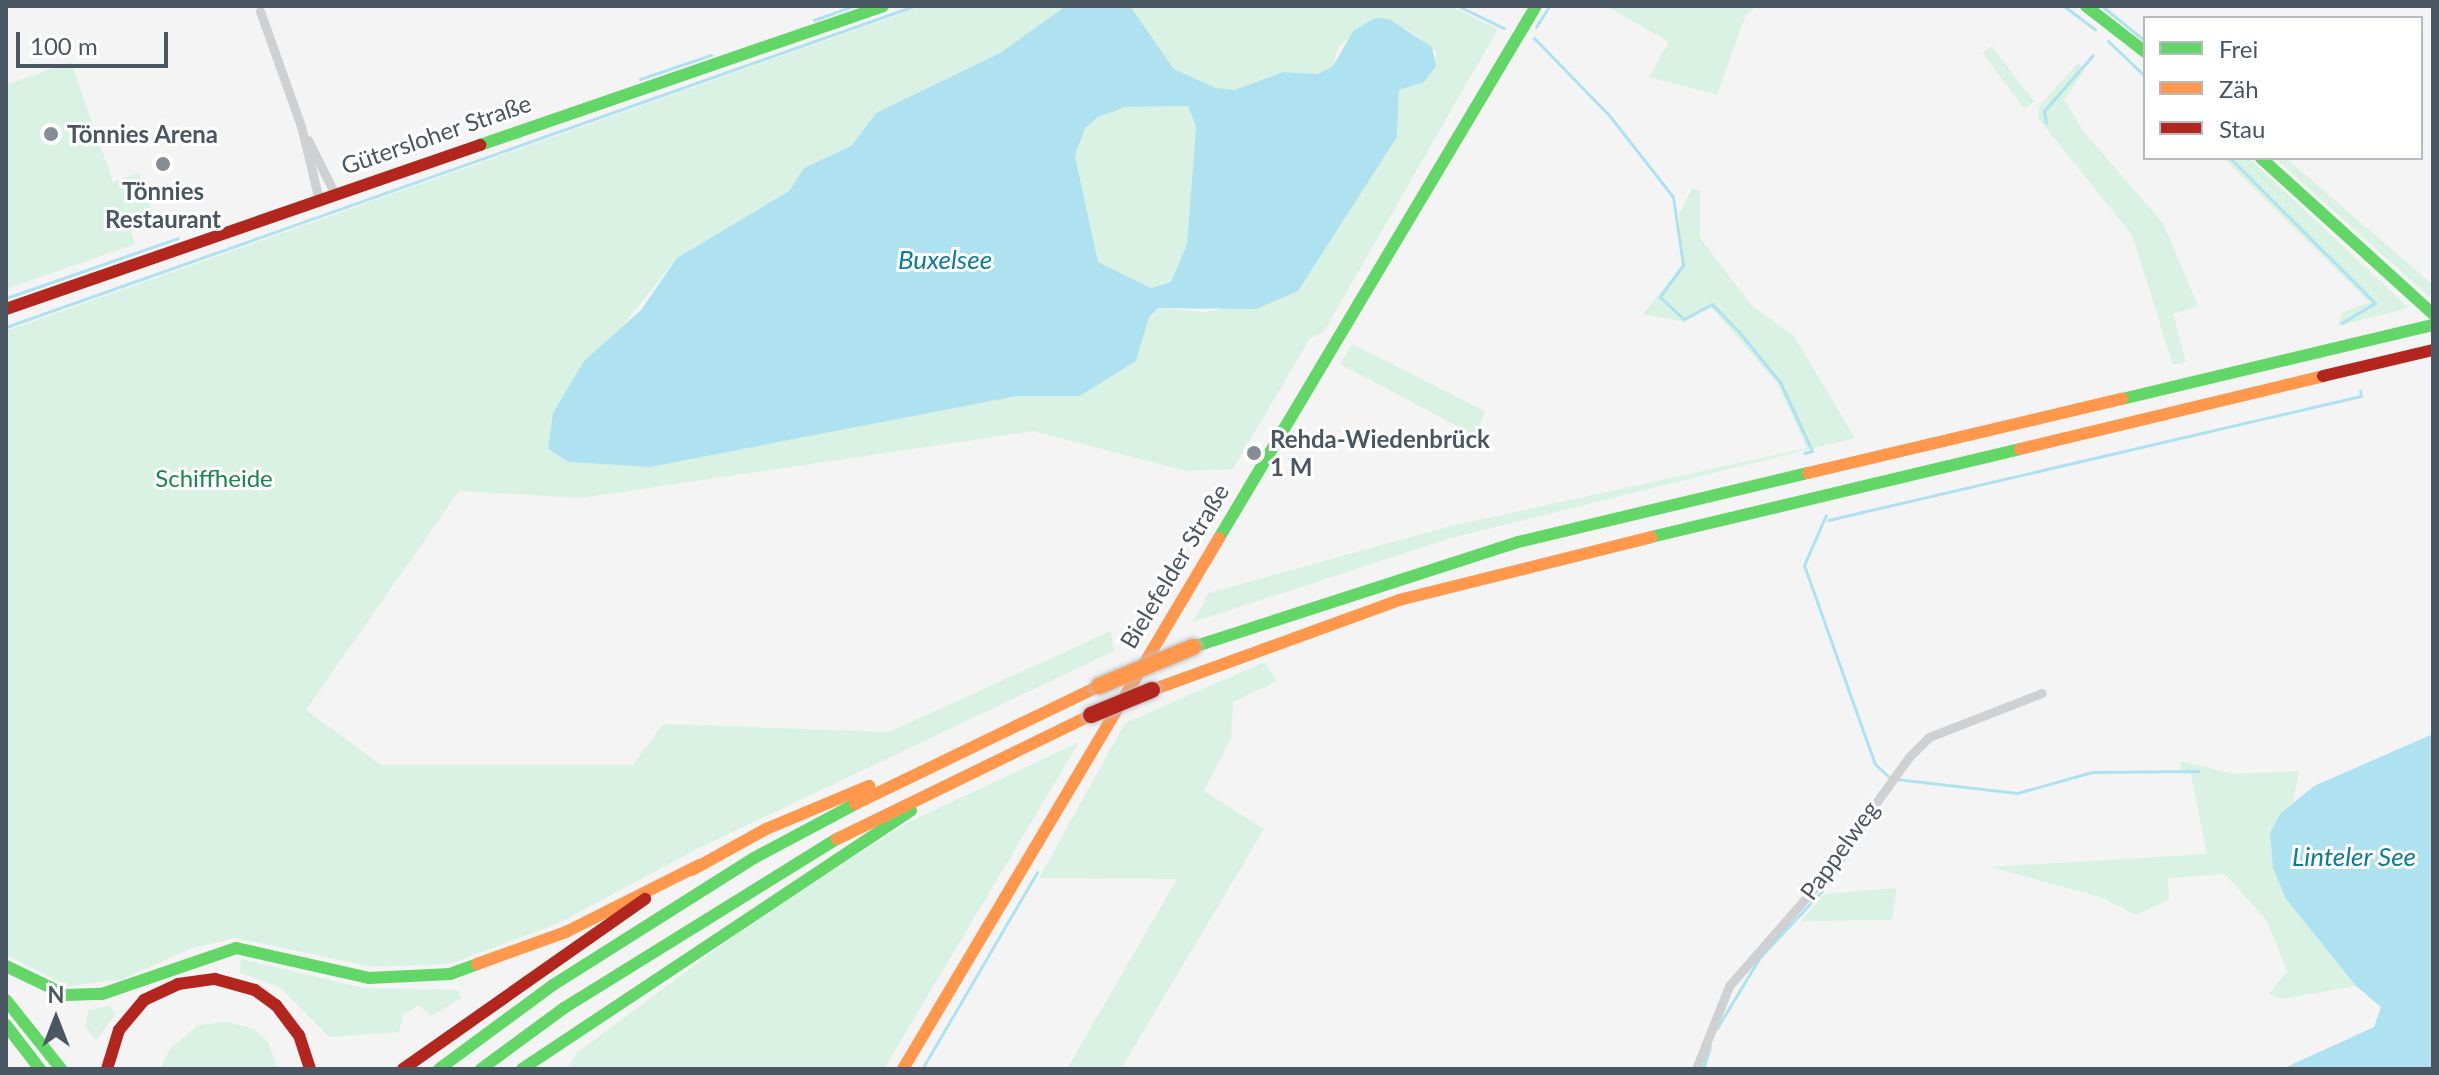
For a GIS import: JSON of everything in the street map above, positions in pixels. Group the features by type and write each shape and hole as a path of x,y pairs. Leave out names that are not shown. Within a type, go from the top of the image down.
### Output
{"main road":[{"name":"Gütersloher Straße","path":"6,309 883,6"},
{"name":"Bielefelder Straße","path":"903,1069 1536,6"},
{"path":"2086,6 2143,50"},
{"path":"2263,160 2433,314"},
{"path":"439,1069 649,922 935,762 1099,686 1193,647 1518,542 2433,325"},
{"path":"481,1069 576,999 763,881 988,763 1152,690 1399,600 1488,576 2433,350"},
{"path":"6,966 66,995 102,994 236,948 369,978 450,974 566,932 837,797 935,762"},
{"path":"522,1069 611,1006 988,763"},
{"path":"403,1069 571,947 699,865"},
{"path":"107,1069 119,1030 144,1000 166,988 215,979 255,990 276,1005 299,1035 310,1069"},
{"path":"6,1000 61,1069"},
{"path":"543,1069 611,1006"},
{"path":"6,1025 40,1069"}],"street":[{"path":"260,11 327,197"},
{"path":"301,126 327,197"},
{"name":"Pappelweg","path":"1696,1069 1729,986 1817,885 1909,757 1929,737 2042,693"}],"green space":[{"name":"Schiffheide","path":"923,6 1066,6 1000,53 876,113 851,146 804,168 789,191 677,258 615,335 548,449 570,462 650,467 1017,396 1080,396 1136,361 1149,317 1158,308 1205,312 1298,291 1397,137 1399,90 1424,82 1437,52 1409,30 1375,18 1338,47 1333,66 1318,74 1282,72 1234,90 1216,88 1174,69 1130,6 1450,6 1498,29 1323,333 1310,338 1233,469 1186,471 1033,431 581,498 459,491 306,710 381,765 633,765 663,724 889,732 1111,631 1114,651 697,849 557,924 449,964 371,967 236,938 192,948 123,979 69,986 6,955 6,331"},
{"path":"1606,6 1756,6 1745,17 1717,95 1649,77 1669,42"},
{"path":"1992,46 2034,102 2025,109 1982,53"},
{"name":"Tönnies Arena","path":"71,62 113,182 139,173 156,223 131,231 135,244 6,289 6,85"},
{"path":"2078,63 2085,70 2064,99 2084,132 2163,223 2198,306 2173,314 2186,362 2173,365 2132,235 2038,118 2039,106"},
{"path":"1188,106 1196,127 1187,244 1171,282 1151,288 1098,262 1075,156 1085,128 1098,117 1125,107"},
{"path":"2225,160 2251,160 2409,308 2337,326 2343,312 2369,302"},
{"path":"2277,160 2288,160 2433,285 2433,300"},
{"path":"1692,188 1700,191 1700,238 1752,306 1794,336 1855,438 1451,538 1193,622 1209,593 1447,527 1807,448 1778,384 1709,305 1685,322 1643,314 1682,265 1679,215"},
{"path":"1352,344 1485,411 1476,436 1340,364"},
{"path":"1265,662 1277,681 1233,702 1231,738 1204,791 1264,829 1121,1069 1067,1069 1177,879 1039,878 1125,723"},
{"path":"1079,742 884,1069 567,1069 578,1052 758,918 907,823"},
{"path":"2181,761 2234,774 2299,771 2293,801 2281,813 2286,899 2356,986 2281,999 2269,994 2287,971 2267,921 2225,874 2168,878 2169,900 2136,915 2100,897 1990,867 2207,854 2191,774 2180,774"},
{"path":"1897,888 1892,920 1801,921 1825,894"},
{"path":"241,959 363,988 457,990 462,998 431,1016 419,1005 404,1014 399,1032 329,1037 280,987 240,973"},
{"path":"109,1006 116,1013 96,1041 86,1027 88,1010"},
{"path":"227,1022 254,1029 268,1042 278,1069 160,1069 170,1049 198,1025"}],"water":[{"name":"Buxelsee","path":"1066,6 1130,6 1174,69 1216,88 1234,90 1283,72 1318,74 1333,66 1353,31 1375,18 1389,19 1432,47 1436,66 1424,82 1399,90 1397,137 1298,291 1256,309 1158,308 1149,317 1136,361 1080,396 1017,396 650,467 569,462 548,449 553,413 584,361 641,310 677,258 789,191 804,168 851,146 876,113 1000,53","holes":["1188,106 1196,127 1187,244 1171,282 1151,288 1098,262 1075,156 1085,128 1098,117 1125,107"]},
{"name":"Linteler See","path":"2433,734 2433,1069 2282,1069 2374,1027 2381,1007 2356,986 2286,899 2273,868 2270,833 2281,813 2314,786"}],"waterway":[{"path":"814,20 853,6"},
{"path":"6,327 914,6"},
{"path":"1458,6 1504,28"},
{"path":"1536,27 1549,6"},
{"path":"2064,6 2095,29"},
{"path":"2102,6 2143,39"},
{"path":"1534,38 1609,115 1673,197 1683,265 1660,297 1684,319 1712,304 1739,332 1780,382 1812,451 1804,453"},
{"path":"2108,41 2143,74"},
{"path":"640,79 711,55"},
{"path":"2046,123 2044,111 2093,55"},
{"path":"2232,160 2375,303 2342,323"},
{"path":"6,298 178,238"},
{"path":"1828,520 2361,396 2360,391"},
{"path":"1826,515 1804,565 1875,764 1888,776"},
{"path":"1896,779 2017,793 2092,772 2198,771"},
{"path":"1828,883 1874,813"},
{"path":"922,1069 1037,872"},
{"path":"1717,1028 1760,957 1822,891"},
{"path":"1703,1069 1710,1046"}],"traffic: fast":[{"path":"480,145 883,6"},
{"path":"1219,538 1536,6"},
{"path":"2086,6 2143,50"},
{"path":"2263,160 2433,314"},
{"path":"2122,399 2433,325"},
{"path":"1651,537 2020,449"},
{"path":"1193,647 1518,542 1808,473"},
{"path":"439,1069 553,985 754,858 855,804"},
{"path":"522,1069 911,811"},
{"path":"481,1069 564,1008 837,839"},
{"path":"6,966 66,995 102,994 236,948 369,978 450,974 477,964"},
{"path":"6,1000 61,1069"},
{"path":"6,1025 40,1069"}],"traffic: slow":[{"path":"2020,449 2323,376"},
{"path":"1808,473 2122,399"},
{"path":"1152,690 1399,600 1651,537"},
{"path":"903,1069 1219,538"},
{"path":"1099,686 1193,647"},
{"path":"855,804 1099,686"},
{"path":"837,839 1091,715"},
{"path":"692,870 766,829 869,786"},
{"path":"477,964 566,932 699,865"}],"traffic: jam":[{"path":"6,309 480,145"},
{"path":"2323,376 2433,350"},
{"path":"1091,715 1152,690"},
{"path":"403,1069 645,899"},
{"path":"107,1069 119,1030 144,1000 178,984 215,979 255,990 276,1005 299,1035 310,1069"}],"place":[{"name":"Tönnies Arena","path":"51,134"},
{"name":"Tönnies Restaurant","path":"163,164"},
{"name":"Rehda-Wiedenbrück 1 M","path":"1254,453"}]}
